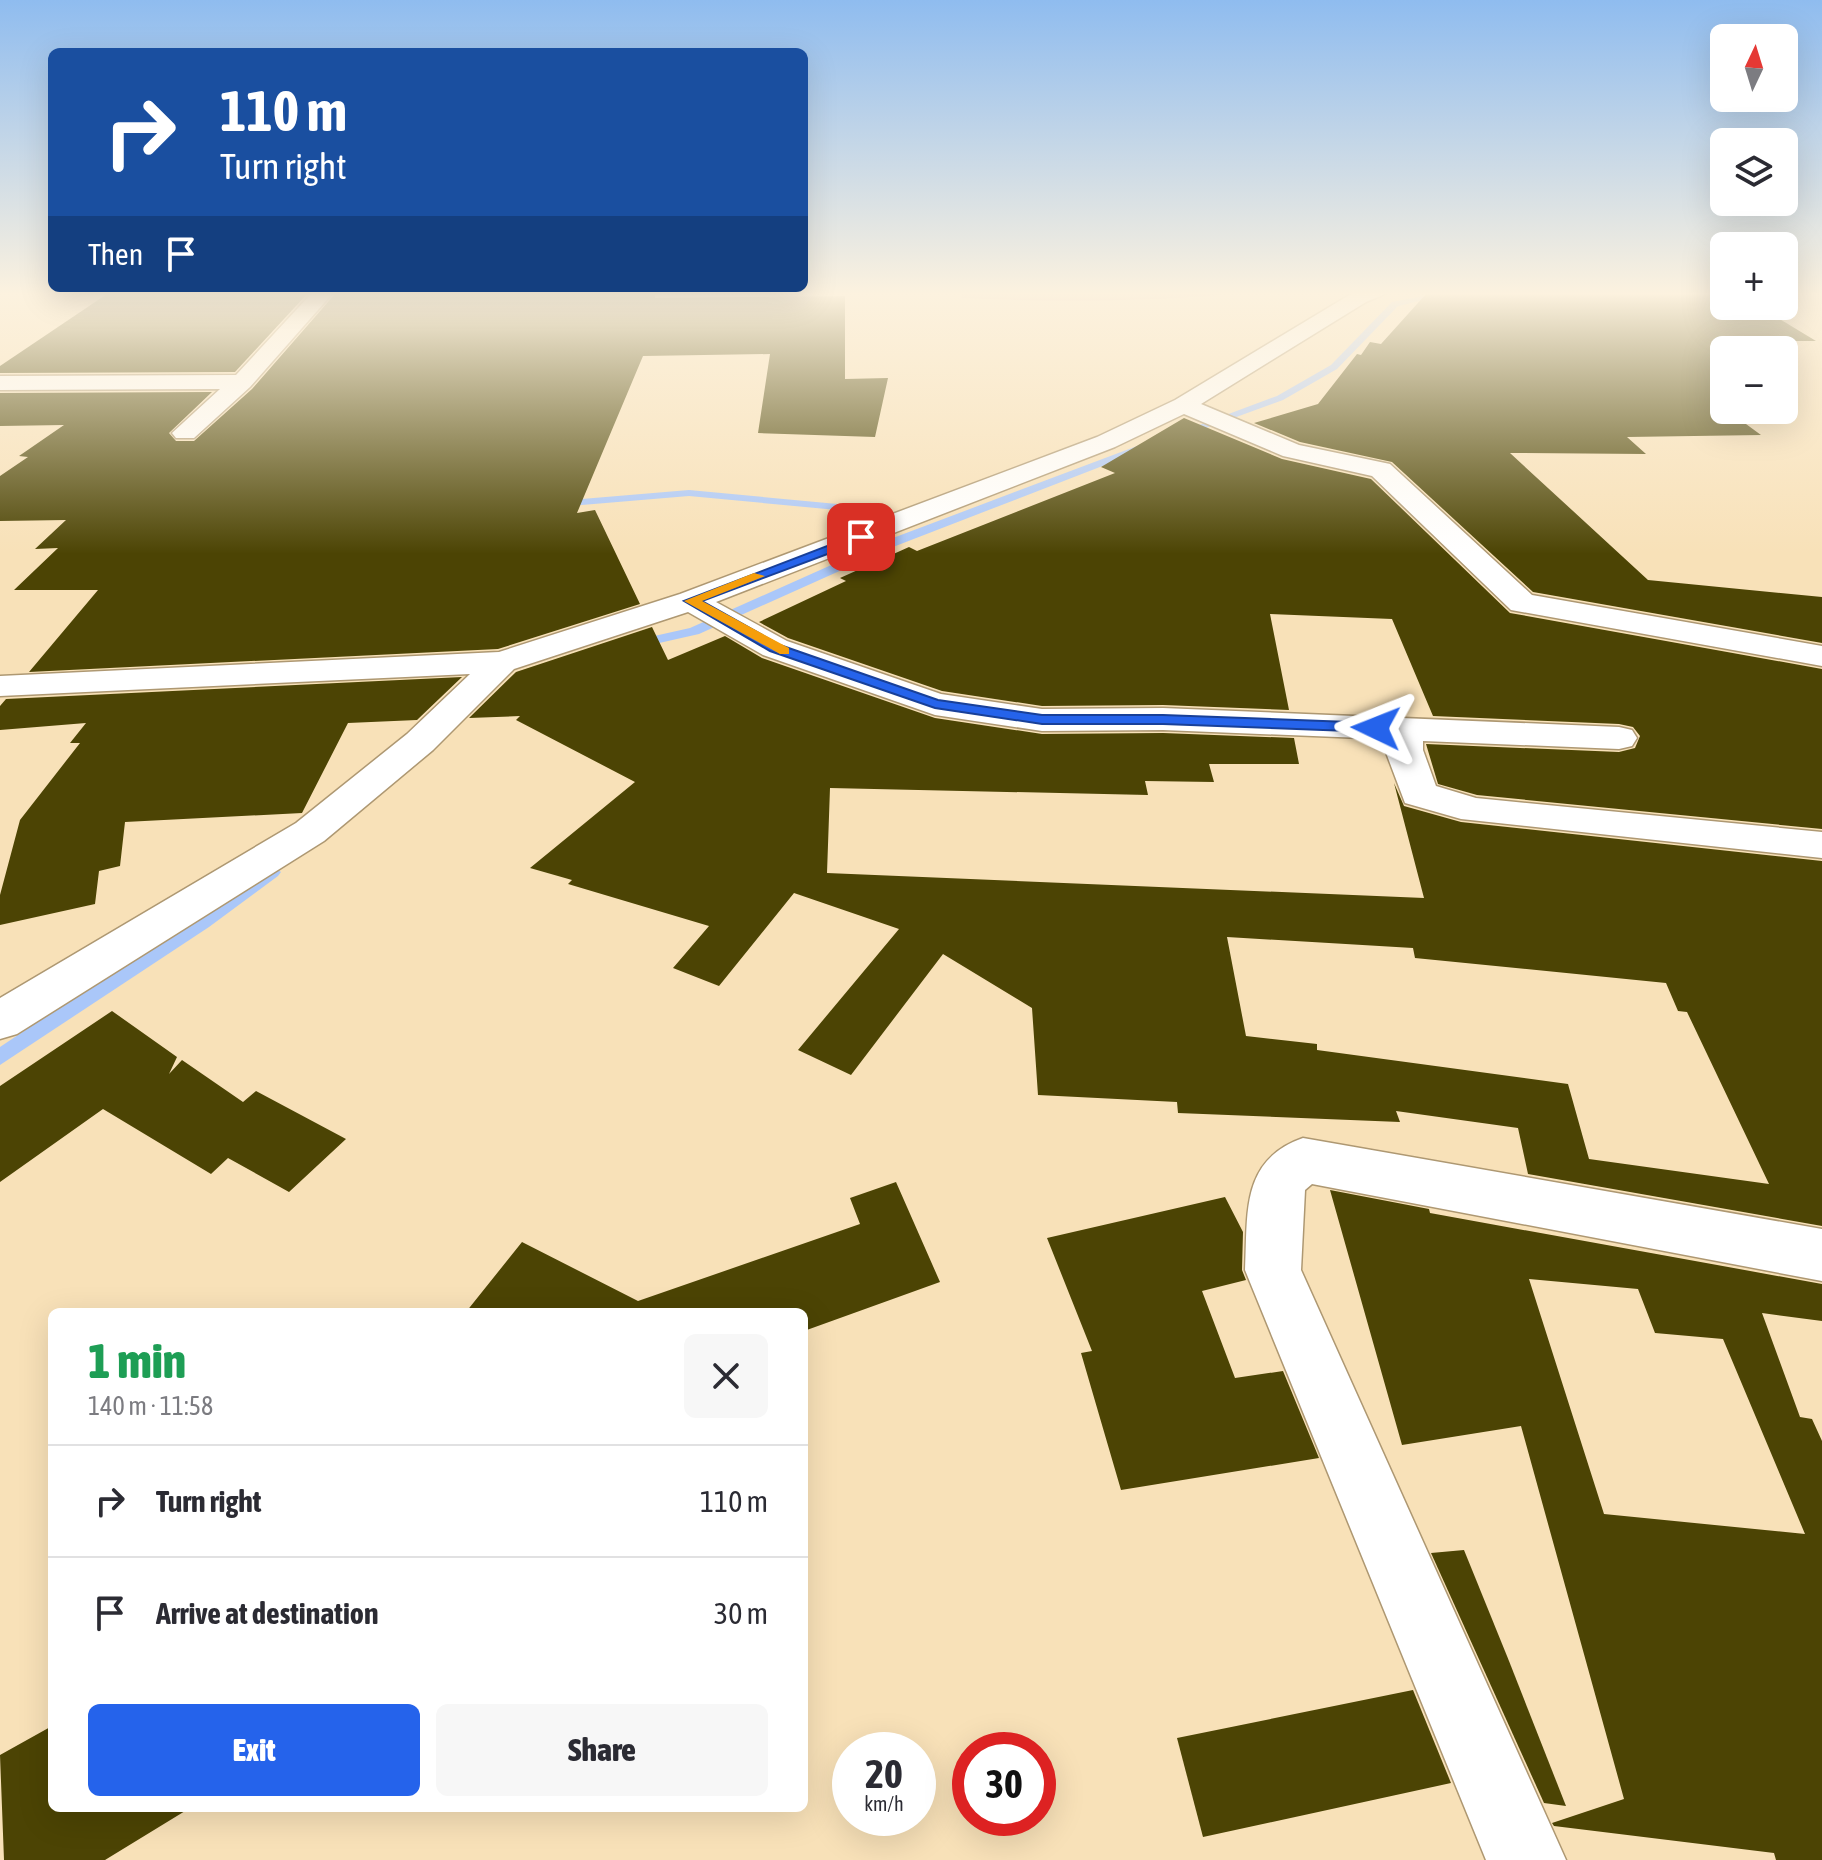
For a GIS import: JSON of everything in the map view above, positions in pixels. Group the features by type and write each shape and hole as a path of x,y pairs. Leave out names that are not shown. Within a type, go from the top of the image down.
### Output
{"street":[{"path":"0,686 502,662 691,601 1106,442 1183,405 1223,381"},
{"path":"0,383 242,382"},
{"path":"185,433 242,382"},
{"path":"1183,405 1292,451 1381,470 1522,603 1822,656"},
{"path":"691,601 775,648 935,704 1042,720 1163,719 1619,738"},
{"path":"0,1021 310,832 420,742 502,662"},
{"path":"1406,729 1404,750 1419,794 1475,810 1822,845"},
{"path":"1526,1860 1273,1270 1276,1196 1283,1177 1303,1160 1822,1255"}],"building":[{"path":"259,381 633,381 577,513 595,510 640,604 498,649 29,672 98,590 14,590 58,548 35,549 66,520 0,521 0,476 28,457 19,456 64,425 0,426 0,393 212,392 169,433 176,441 194,441"},
{"path":"766,381 887,381 875,437 758,433"},
{"path":"1336,381 1710,381 1710,424 1746,424 1761,435 1627,437 1646,454 1510,453 1648,580 1822,597 1822,643 1533,592 1392,462 1300,442 1254,423 1318,404"},
{"path":"1184,418 1282,459 1371,479 1510,613 1822,669 1822,829 1477,795 1438,784 1426,744 1619,752 1635,748 1640,736 1633,727 1619,724 1433,716 1392,619 1270,614 1289,710 1163,705 1042,706 942,691 788,638 759,622 846,581 840,578 909,547 917,551 1115,473 1101,467"},
{"path":"652,627 668,660 725,636 762,658 935,718 1042,734 1163,733 1294,738 1299,764 1209,764 1214,782 1145,781 1148,795 830,788 827,873 1424,898 1394,783 1404,806 1461,822 1822,861 1822,1226 1528,1174 1518,1128 1396,1111 1400,1122 1178,1113 1177,1102 1038,1095 1032,1008 943,954 851,1075 798,1050 899,929 794,893 719,986 673,968 709,926 568,884 572,880 530,868 635,782 516,720 520,716 469,718 516,672","holes":["1227,937 1413,948 1415,958 1666,983 1678,1011 1687,1012 1769,1184 1589,1159 1568,1084 1317,1050 1317,1044 1246,1036"]},
{"path":"462,677 417,720 348,723 302,813 125,822 120,866 99,871 95,904 0,925 0,895 20,820 80,743 70,743 86,723 0,730 0,706 6,699"},
{"path":"112,1011 177,1057 169,1074 182,1060 243,1102 256,1091 346,1139 289,1192 228,1158 211,1174 103,1109 0,1182 0,1086"},
{"path":"896,1182 940,1282 808,1330 808,1308 469,1308 522,1242 638,1301 860,1224 850,1198"},
{"path":"1330,1190 1429,1209 1430,1213 1822,1284 1822,1321 1762,1313 1800,1417 1812,1419 1822,1441 1822,1860 1776,1860 1774,1853 1554,1826 1552,1823 1624,1799 1521,1426 1402,1445","holes":["1529,1279 1638,1289 1655,1333 1723,1339 1805,1534 1604,1514"]},
{"path":"1225,1197 1243,1232 1242,1270 1246,1280 1202,1291 1235,1378 1283,1371 1319,1458 1121,1490 1081,1353 1092,1351 1047,1238"},
{"path":"1464,1550 1566,1806 1544,1803 1431,1553"},
{"path":"1413,1690 1451,1783 1203,1837 1177,1738"},
{"path":"48,1728 48,1812 183,1812 105,1860 4,1860 0,1755"}],"waterway":[{"path":"1180,434 1280,398 1310,381"},
{"path":"637,644 694,631 889,544 1145,446"},
{"path":"558,504 689,493 848,508 910,521"},
{"path":"0,1057 203,923 272,872"}],"slow traffic":[{"path":"758,576 691,601 784,651"}],"route":[{"path":"861,537 691,601 775,648 935,704 1042,720 1163,719 1376,728"}]}
